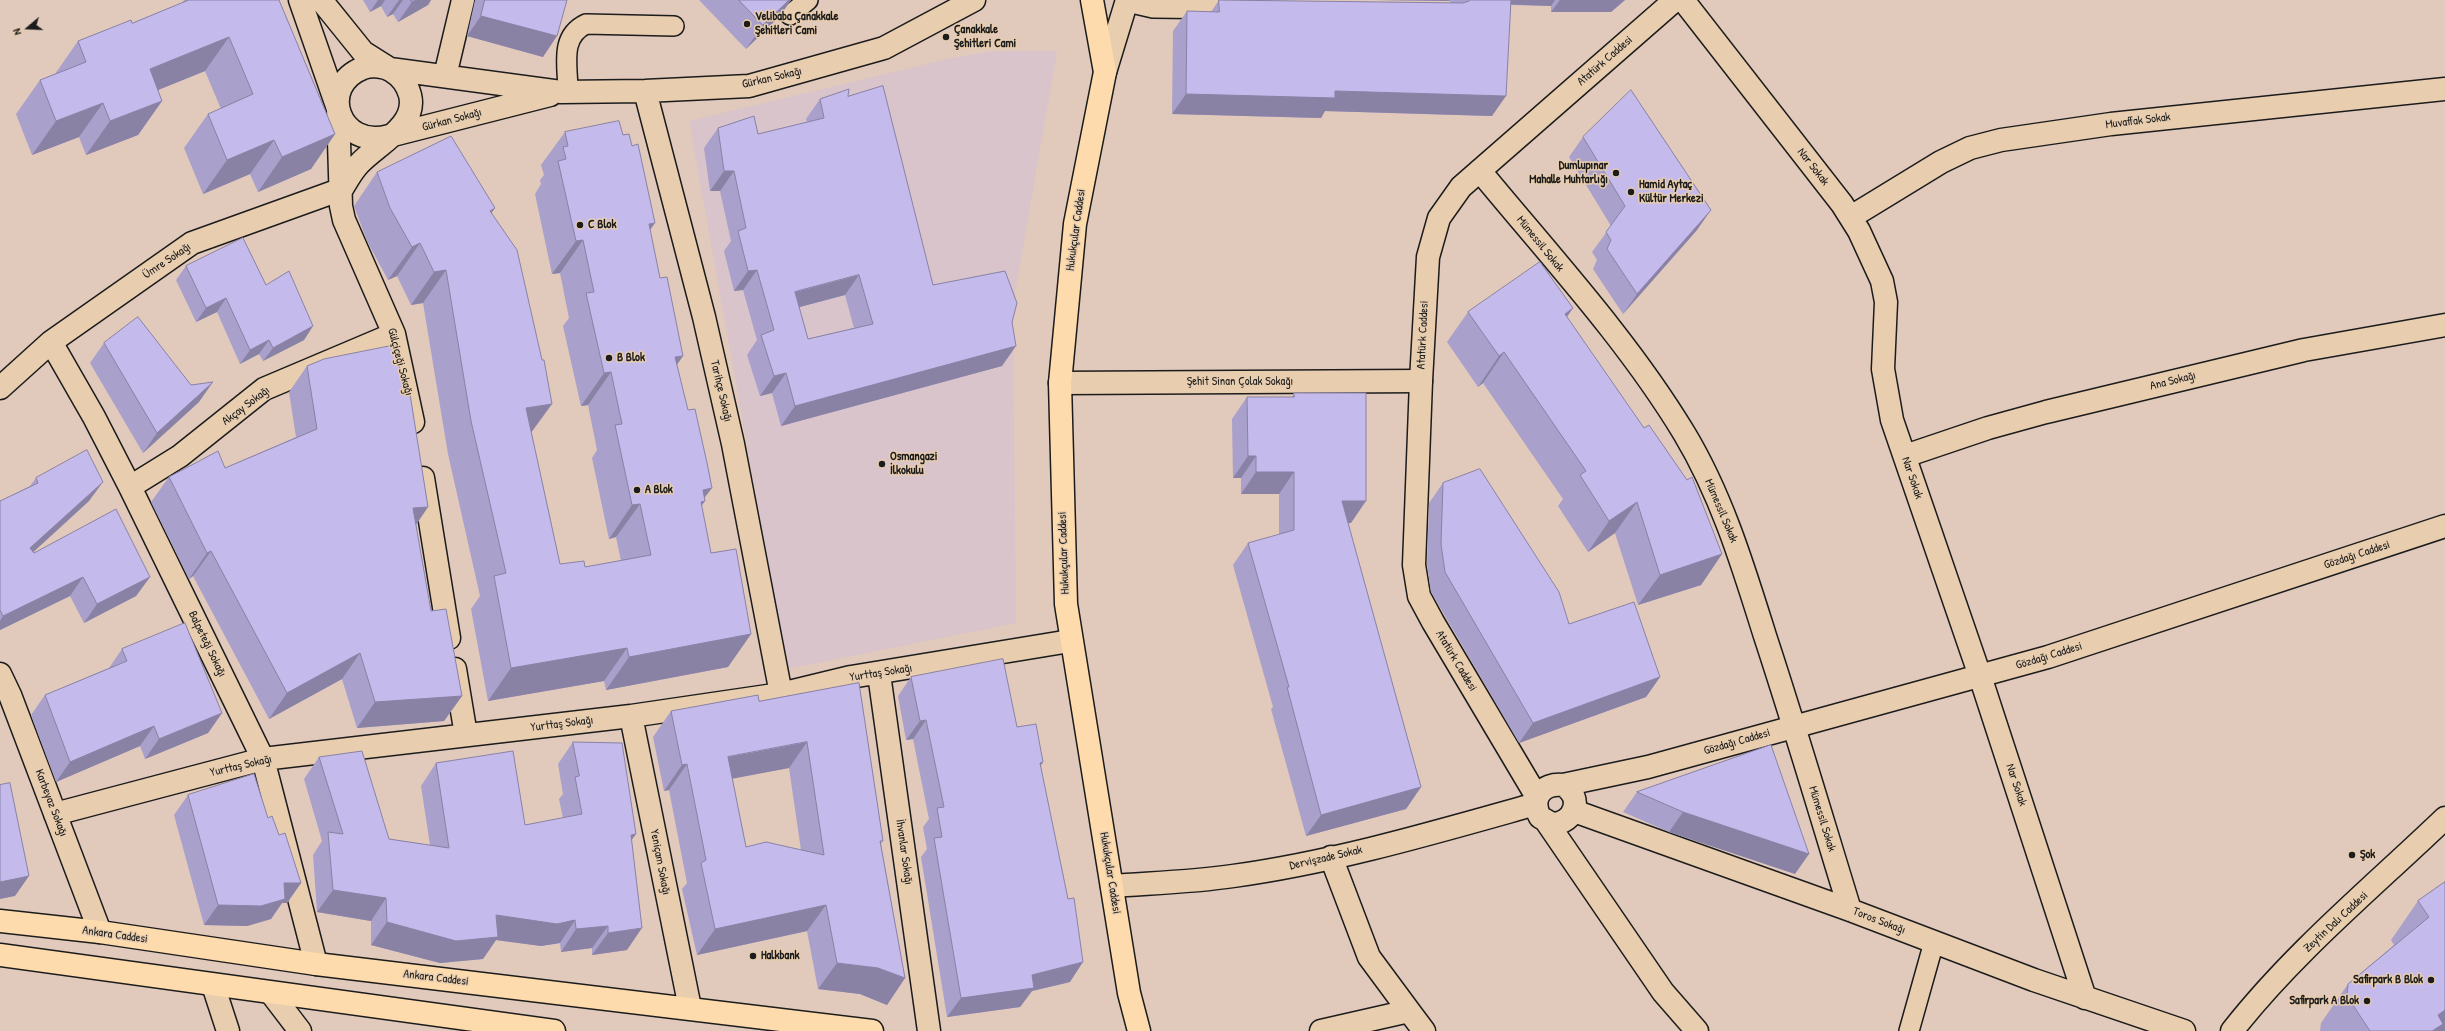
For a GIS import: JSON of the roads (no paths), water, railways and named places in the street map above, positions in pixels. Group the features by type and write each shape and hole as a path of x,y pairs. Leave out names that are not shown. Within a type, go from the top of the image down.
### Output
{"main road":[{"name":"Hukukçular Caddesi","path":"1092,0 1105,72 1075,224 1060,383 1066,604 1070,641 1129,993 1139,1031"},
{"name":"Ankara Caddesi","path":"0,921 100,932 316,964 872,1031"},
{"path":"0,955 554,1031"}],"street":[{"name":"Gülçiçeği Sokağı","path":"300,0 338,109 342,189 341,206 344,220 394,334 409,396 466,735"},
{"path":"321,0 363,52 400,76 407,85 410,109 406,120 399,130 389,136 358,164 342,189"},
{"path":"445,76 463,0"},
{"name":"Atatürk Caddesi","path":"1556,803 1511,751 1457,664 1419,596 1414,565 1420,381 1430,250 1439,218 1461,187 1675,0"},
{"name":"Nar Sokak","path":"1683,0 1851,217 1882,281 1886,302 1884,369 1887,398 2085,998"},
{"name":"Gürkan Sokağı","path":"390,69 565,92 646,91 749,86 884,48 970,1"},
{"name":"Hukukçular Caddesi","path":"1105,72 1127,1"},
{"path":"389,136 367,139 357,135 348,128 338,109 341,87 348,77 367,66 390,69"},
{"name":"Muvaffak Sokak","path":"1851,217 1941,162 1970,148 2001,140 2134,121 2445,89"},
{"name":"Tarihçe Sokağı","path":"646,91 711,347 733,444 782,694"},
{"name":"Gürkan Sokağı","path":"389,136 565,92"},
{"name":"Mümessil Sokak","path":"1480,170 1622,344 1685,434 1729,524 1794,726 1850,910"},
{"name":"Ümre Sokağı","path":"0,388 51,342 192,243 342,189"},
{"name":"Ana Sokağı","path":"1905,456 1988,428 2061,408 2304,350 2445,325"},
{"name":"Akçay Sokağı","path":"130,487 180,456 264,389 394,334"},
{"name":"Balpeteği Sokağı","path":"51,342 94,417 130,487 263,759 316,964"},
{"name":"Şehit Sinan Çolak Sokağı","path":"1060,383 1420,381"},
{"name":"Gözdağı Caddesi","path":"1556,803 1648,767 1980,676 2124,632 2445,526"},
{"name":"Yurttaş Sokağı","path":"55,814 263,759 631,716 782,694 851,677 879,674 1070,641"},
{"name":"Karbeyaz Sokağı","path":"0,674 10,695 100,932"},
{"name":"İhvanlar Sokağı","path":"879,674 929,1031"},
{"name":"Yeniçam Sokağı","path":"631,716 690,1008"},
{"path":"1556,803 1603,907 1663,992 1697,1031"},
{"name":"Dervişzade Sokak","path":"1112,886 1232,876 1331,857 1556,803"},
{"name":"Toros Sokağı","path":"1556,803 1850,910 2085,998 2184,1031"},
{"name":"Zeytin Dalı Caddesi","path":"2232,1031 2253,1004 2296,960 2445,818"},
{"path":"1331,857 1369,957 1424,1031"},
{"path":"213,985 228,1031"},
{"path":"271,993 300,1031"},
{"path":"1321,1031 1409,1011"}],"lane":[{"path":"790,15 808,0"},
{"path":"1127,1 1153,8 1254,9"},
{"path":"565,92 567,44 573,32 579,27 586,24 674,26"},
{"path":"1909,1031 1934,942"}],"place":[{"name":"Velibaba Çanakkale Şehitleri Cami","path":"747,24"},
{"name":"Çanakkale Şehitleri Cami","path":"946,37"},
{"name":"Dumlupınar Mahalle Muhtarlığı","path":"1616,173"},
{"name":"Hamid Aytaç Kültür Merkezi","path":"1631,192"},
{"name":"C Blok","path":"580,225"},
{"name":"B Blok","path":"609,358"},
{"name":"Osmangazi İlkokulu","path":"882,464"},
{"name":"A Blok","path":"637,490"},
{"name":"Şok","path":"2352,855"},
{"name":"Halkbank","path":"753,956"},
{"name":"Safirpark B Blok","path":"2431,980"},
{"name":"Safirpark A Blok","path":"2367,1001"}]}
